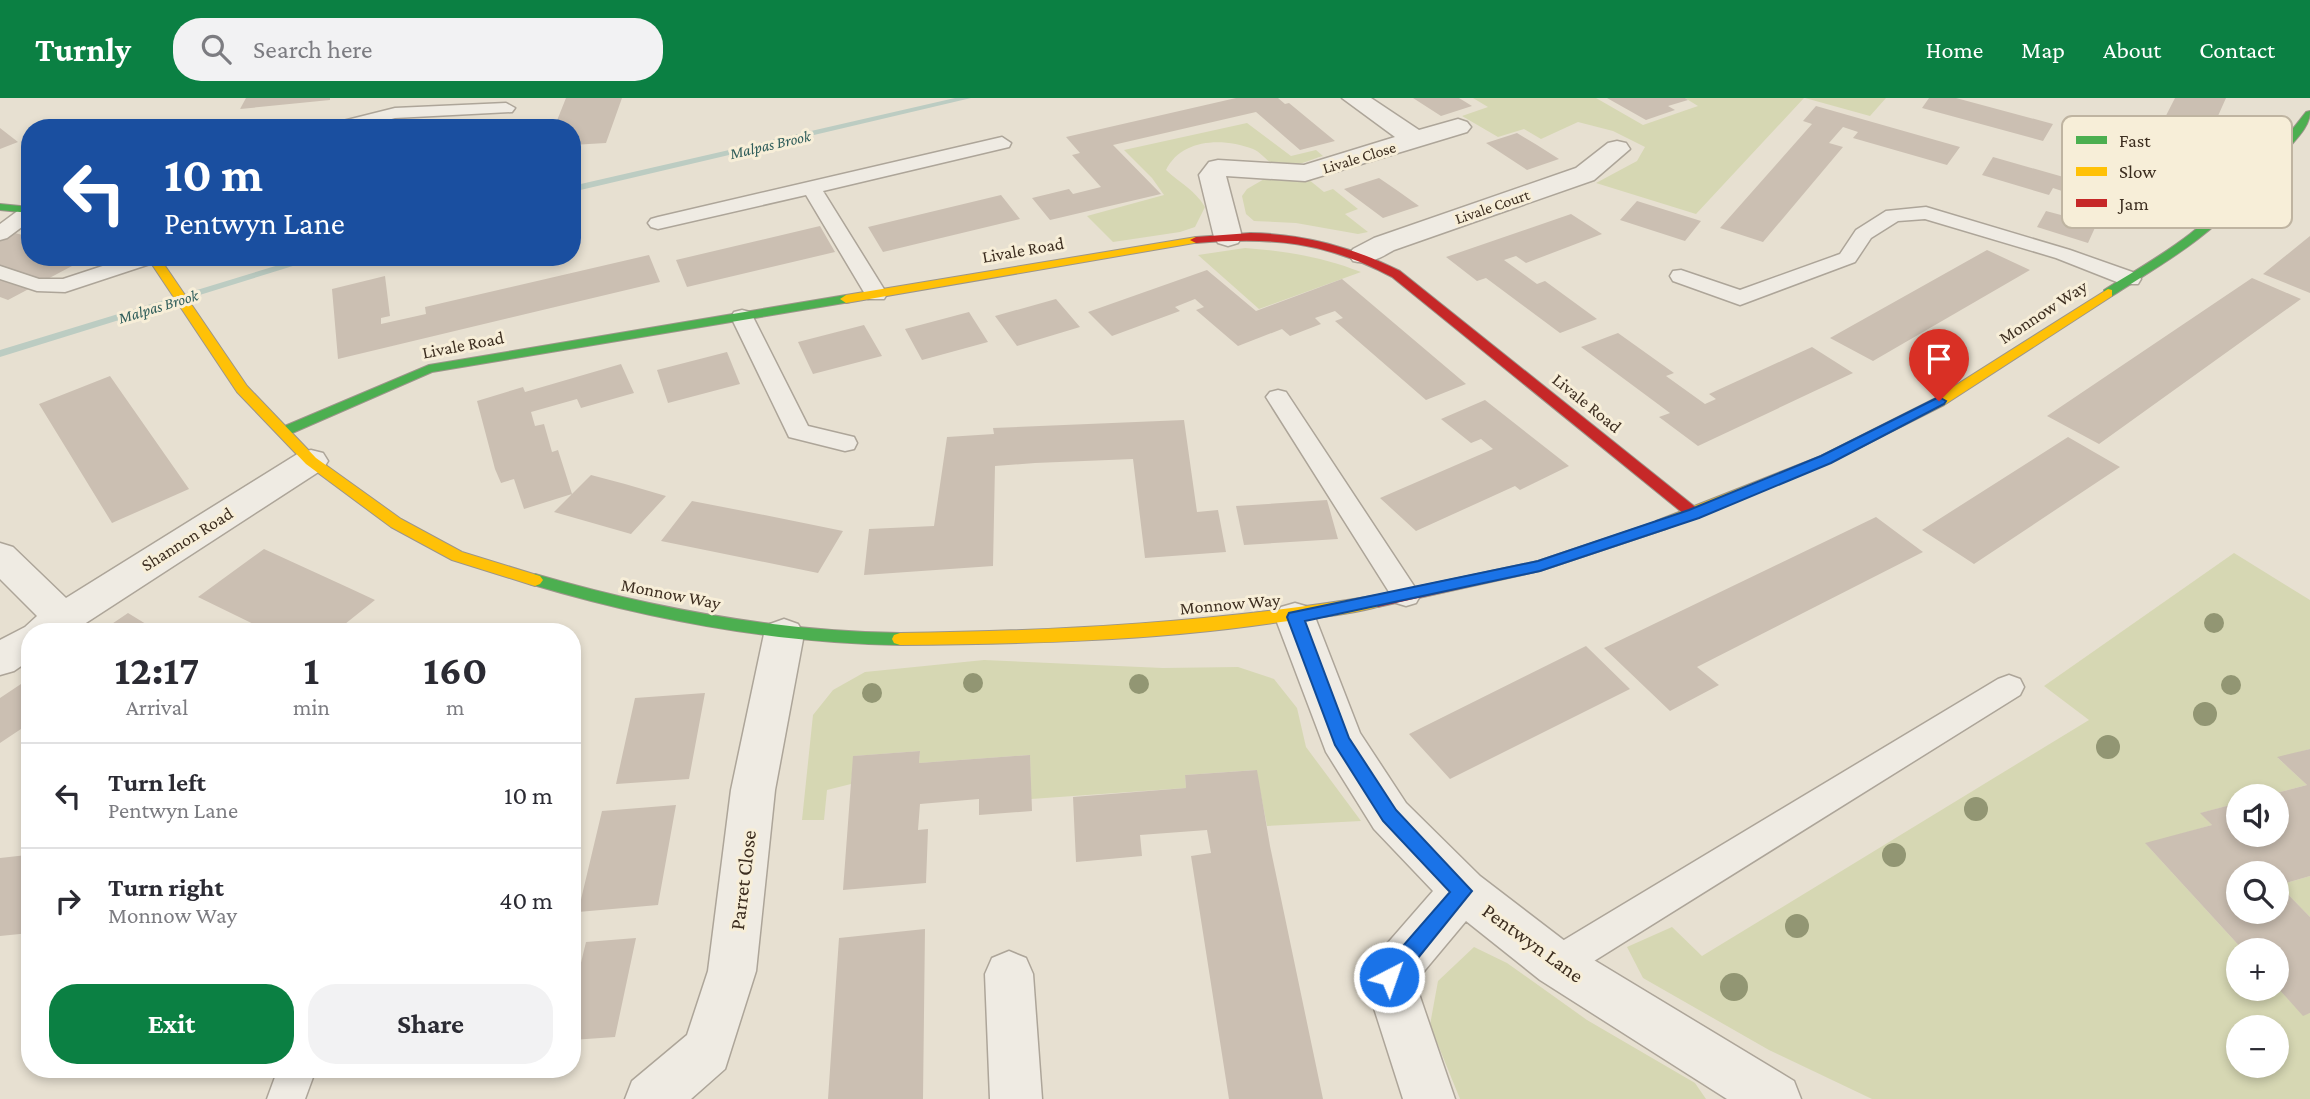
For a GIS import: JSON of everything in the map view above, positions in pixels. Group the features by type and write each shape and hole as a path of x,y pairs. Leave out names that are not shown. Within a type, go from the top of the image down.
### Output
{"street":[{"name":"Livale Close","path":"1354,98 1415,139"},
{"name":"Monnow Way","path":"2292,138 2310,114"},
{"path":"1415,139 1458,127"},
{"name":"Livale Close","path":"1228,236 1212,176 1218,168 1305,173 1415,139"},
{"name":"Livale Court","path":"1363,255 1384,244 1585,174 1617,149"},
{"path":"0,207 21,209"},
{"name":"Monnow Way","path":"159,266 242,389 311,461 397,523 457,556 608,601 784,634 867,639 1029,638 1212,627 1295,617 1540,566 1694,514 1826,459 1939,401 2205,228"},
{"name":"Livale Road","path":"285,431 429,369 1228,236 1293,240 1363,255 1396,274 1694,514"},
{"name":"Shannon Road","path":"56,623 311,461"},
{"name":"Shannon Road","path":"0,556 51,623"},
{"name":"Pentwyn Lane","path":"1295,617 1341,740 1390,816 1463,891 1557,964 1775,1099"},
{"name":"Parret Close","path":"651,1099 707,1051 732,971 753,790 784,634"},
{"path":"0,660 21,646"},
{"path":"1429,1099 1389,977 1463,891"},
{"path":"1010,974 1016,1099"}],"lane":[{"path":"373,119 396,113 506,108"},
{"path":"658,223 1002,143"},
{"path":"811,187 876,294"},
{"path":"1681,276 1740,298 1848,258 1863,234 1893,215 1926,213 2063,254 2130,279"},
{"path":"0,234 21,217"},
{"path":"0,272 37,285 65,286 141,266"},
{"path":"742,317 798,431 845,443"},
{"path":"1278,397 1406,596"},
{"path":"1557,964 2009,687"},
{"path":"286,1099 294,1078"}],"green space":[{"path":"1473,98 1596,98 1643,125 1698,106 1685,98 1804,98 1696,214 1596,183 1637,161 1645,147 1613,131 1578,122 1541,139 1524,129 1498,137 1462,116 1488,107"},
{"path":"1805,98 1886,98 1870,116"},
{"path":"1247,123 1291,156 1316,150 1323,156 1281,166 1272,164 1256,150 1241,145 1204,143 1182,152 1166,170 1192,191 1205,207 1195,227 1180,232 1113,242 1087,216 1164,195 1152,178 1124,150"},
{"path":"1266,178 1308,179 1324,192 1333,189 1358,209 1345,214 1368,232 1358,234 1296,223 1254,221 1246,214 1242,196 1247,189"},
{"path":"1245,248 1304,256 1361,272 1259,309 1198,255"},
{"path":"2234,553 2310,600 2310,749 2278,758 2307,785 2289,790 2289,784 2226,784 2226,806 2201,813 2212,825 2146,844 2232,938 2226,938 2226,1001 2289,1000 2303,1015 2310,1013 2310,1099 1872,1099 1769,1050 1643,978 1627,947 1672,927 1702,956 2089,720 2044,686"},
{"path":"984,660 1163,668 1238,667 1274,679 1297,708 1306,747 1361,821 1267,826 1256,770 1185,775 1186,788 1031,799 1030,755 919,763 920,751 854,756 851,784 827,790 824,820 802,820 813,715 833,690 865,672"},
{"path":"2310,876 2310,917 2289,895 2289,882"},
{"path":"1474,947 1507,963 1587,1020 1695,1083 1706,1099 1460,1099 1430,1025 1438,981"}],"building":[{"path":"246,98 330,98 330,100 240,109"},
{"path":"566,98 622,98 606,143 581,144 581,119 558,119"},
{"path":"1236,98 1278,98 1285,104 1289,103 1335,141 1300,150 1256,112 1113,145 1161,194 1050,220 1032,198 1069,189 1073,194 1101,187 1072,155 1080,153 1066,137"},
{"path":"1413,98 1459,98 1472,106 1441,116"},
{"path":"1607,98 1688,100 1668,106 1675,110 1646,120"},
{"path":"1929,98 1956,98 2053,124 2043,141 1922,108"},
{"path":"2175,98 2226,98 2218,116 2166,116"},
{"path":"1816,106 1960,147 1947,165 1853,138 1858,132 1843,127 1829,143 1843,147 1763,242 1720,228 1812,124 1803,121"},
{"path":"0,128 18,142 0,149"},
{"path":"1517,133 1559,159 1527,170 1486,143"},
{"path":"1993,157 2062,177 2062,191 2053,188 2049,195 1982,175"},
{"path":"1379,178 1419,206 1383,218 1344,189"},
{"path":"1001,195 1020,219 883,252 868,227"},
{"path":"1637,201 1701,221 1685,241 1620,220"},
{"path":"2046,211 2061,215 2062,213 2062,228 2095,228 2088,243 2037,227"},
{"path":"1571,214 1602,234 1526,263 1516,256 1504,260 1537,284 1545,281 1597,319 1560,333 1486,278 1477,281 1446,257"},
{"path":"820,226 835,252 687,287 676,260"},
{"path":"0,229 21,235 21,266 72,266 8,300 0,297"},
{"path":"2310,236 2310,293 2263,274 2305,240"},
{"path":"1987,250 2030,270 1873,361 1830,338"},
{"path":"649,255 660,282 338,359 332,289 385,276 390,316 381,318 381,324 426,314 425,307"},
{"path":"1207,270 1256,311 1342,279 1466,384 1426,400 1335,321 1343,318 1335,311 1315,318 1321,324 1290,336 1282,329 1238,346 1196,310 1204,307 1195,299 1175,307 1180,311 1112,336 1088,312"},
{"path":"2252,278 2301,299 2099,444 2047,416"},
{"path":"1056,299 1080,327 1017,346 995,316"},
{"path":"969,312 988,342 922,360 905,329"},
{"path":"864,325 882,356 813,374 798,342"},
{"path":"1618,333 1674,373 1666,376 1705,404 1716,399 1709,394 1812,347 1853,373 1698,446 1659,417 1670,413 1581,347"},
{"path":"727,352 740,384 668,403 657,370"},
{"path":"621,364 634,393 581,408 577,399 531,412 535,426 544,424 552,452 558,450 572,494 524,509 514,479 501,483 477,401 523,387 525,392"},
{"path":"110,376 189,489 112,523 39,404"},
{"path":"1485,400 1569,466 1520,490 1515,486 1416,531 1380,498 1493,449 1481,439 1471,443 1441,419"},
{"path":"1184,420 1197,512 1218,510 1226,552 1145,558 1133,459 1035,463 995,466 993,566 864,575 869,529 934,526 947,437 994,434 993,428"},
{"path":"2068,437 2120,467 1974,564 1922,530"},
{"path":"591,475 666,496 631,534 554,512"},
{"path":"1327,500 1338,539 1244,545 1236,506"},
{"path":"692,501 843,531 818,573 661,541"},
{"path":"1876,517 1923,552 1697,667 1719,685 1670,711 1604,648"},
{"path":"264,549 375,600 346,623 251,623 198,597"},
{"path":"128,613 144,623 113,623"},
{"path":"1586,646 1630,689 1450,779 1409,734"},
{"path":"21,684 21,729 0,743 0,698"},
{"path":"705,693 689,779 616,784 635,698"},
{"path":"2310,749 2310,876 2289,882 2289,861 2226,861 2226,924 2289,924 2289,895 2310,917 2310,1013 2303,1016 2289,1000 2289,938 2232,938 2145,843 2212,825 2200,813 2226,806 2226,847 2289,847 2289,790 2307,785 2277,757"},
{"path":"920,751 919,763 1030,755 1032,811 979,815 979,799 920,804 918,830 928,829 926,883 843,890 853,756"},
{"path":"1257,770 1270,846 1323,1099 1229,1099 1191,856 1211,853 1207,830 1140,835 1142,856 1076,862 1073,797 1186,788 1185,775"},
{"path":"676,805 658,905 581,912 581,899 602,811"},
{"path":"21,856 21,934 0,936 0,858"},
{"path":"925,929 923,1099 828,1099 839,938"},
{"path":"636,938 615,1037 581,1039 581,963 586,942"}],"waterway":[{"name":"Malpas Brook","path":"581,187 967,98"},
{"name":"Malpas Brook","path":"0,354 288,266"}],"traffic: fast":[{"path":"2292,137 2310,114"},
{"path":"0,207 21,209"},
{"path":"2108,293 2205,228"},
{"path":"285,431 429,369 846,299"},
{"path":"535,580 625,605 716,623 808,635 900,639"}],"traffic: slow":[{"path":"846,299 1196,240"},
{"path":"159,266 242,389 311,461 396,523 457,556 535,580"},
{"path":"1661,525 1826,459 1939,402 2108,293"},
{"path":"900,639 1140,631 1259,619 1378,601"}],"traffic: jam":[{"path":"1196,240 1275,237 1323,244 1371,261 1396,274 1694,514"},
{"path":"1378,601 1540,566 1661,525"}],"route":[{"path":"1389,977 1463,891 1390,816 1341,740 1295,617 1540,566 1694,514 1826,459 1939,401"}]}
